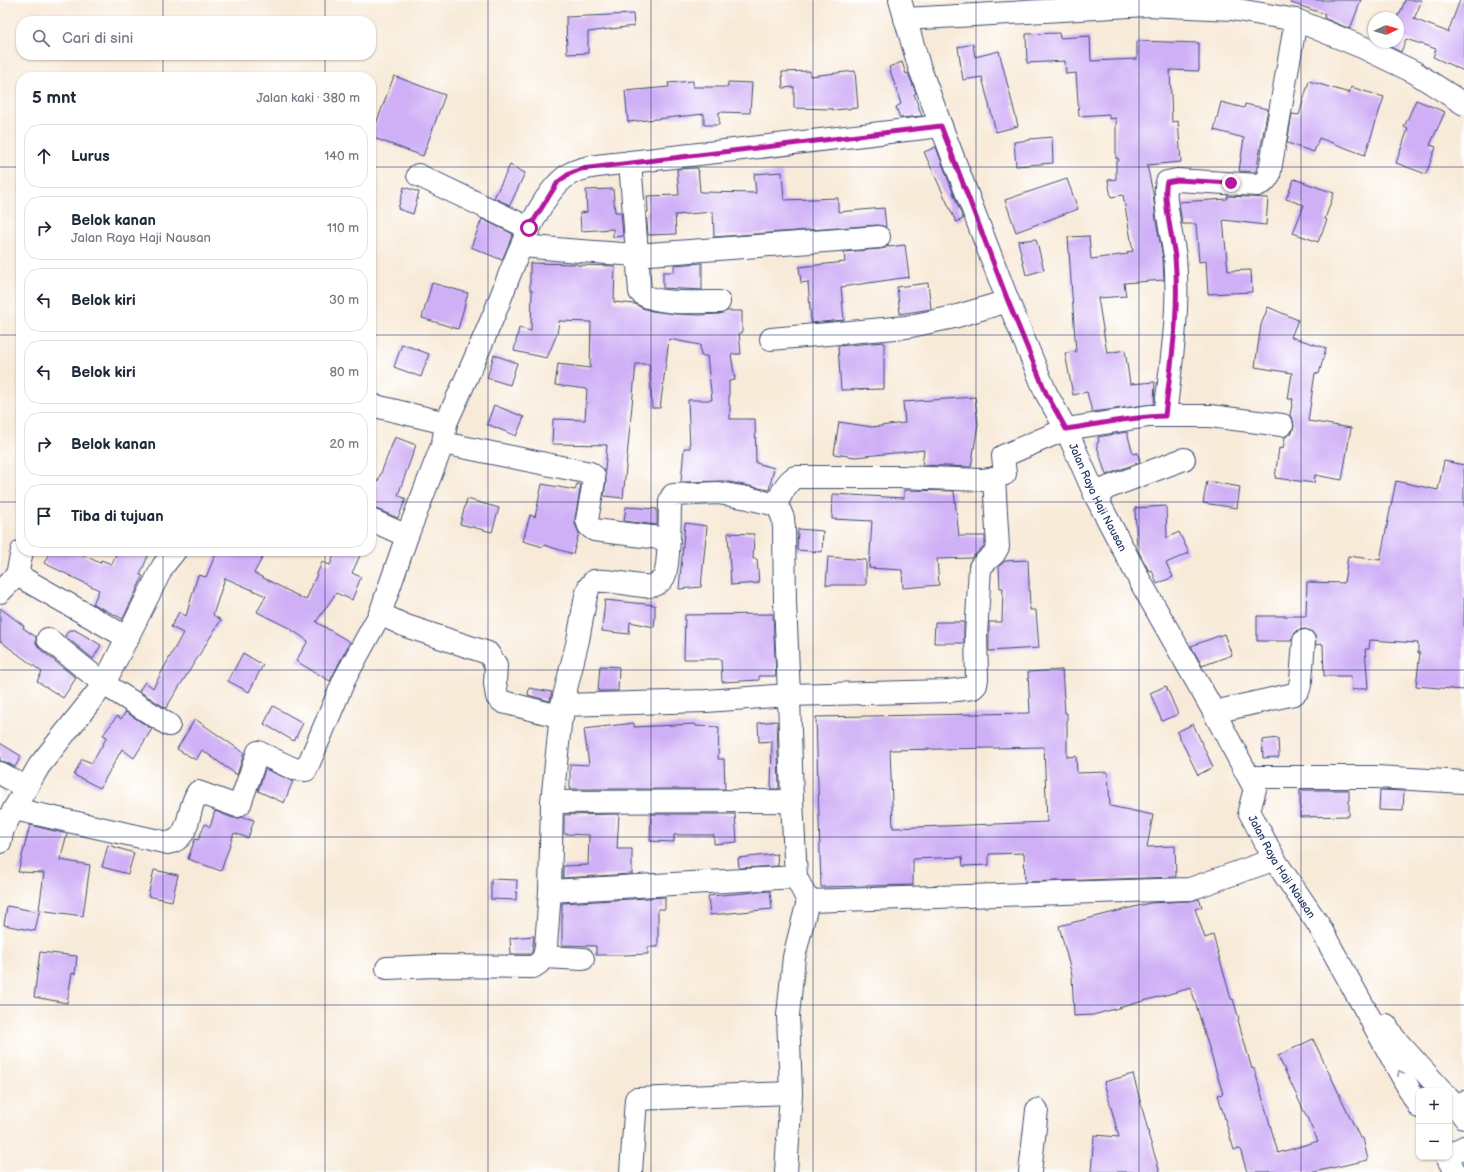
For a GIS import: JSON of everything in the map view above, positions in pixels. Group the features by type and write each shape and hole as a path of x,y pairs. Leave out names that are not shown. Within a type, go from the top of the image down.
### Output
{"main road":[{"path":"902,9 1147,3 1233,5 1296,20 1362,47 1414,72 1464,104"},
{"name":"Jalan Raya Haji Nausan","path":"902,9 919,66 941,126 1008,301 1046,393 1066,429 1096,497 1140,581 1214,712 1255,789 1249,811 1273,862 1318,924 1394,1038 1454,1104"},
{"path":"1165,416 1176,325 1177,304 1175,256 1165,195 1166,184 1167,182 1177,180 1258,184 1267,179 1269,176 1296,20"},
{"path":"14,809 168,843 175,842 182,836 198,792 237,806 240,804 258,752 294,769 306,770 345,678 380,614 445,433 526,237 558,182 569,174 581,169 941,126"},
{"path":"630,162 636,255 639,288 642,294 659,300 676,302 719,302"},
{"path":"418,175 526,237 567,250 636,255 879,237"},
{"path":"771,339 906,327 954,317 1008,301"},
{"path":"376,412 445,433 590,473 594,476 594,481 587,520 589,526 594,530 668,539"},
{"path":"776,505 786,485 795,477 898,477 983,480 994,478 1005,474 1003,456 1066,429 1115,420 1149,416 1210,416 1282,425"},
{"path":"1096,497 1107,488 1184,459"},
{"path":"380,614 406,626 488,653 496,665 495,683 497,697 504,702 562,711 790,695 948,692 973,688 976,685 977,678 976,635 980,567 994,554 998,546 994,478"},
{"path":"387,968 435,966 532,967 540,963 544,957 546,946 550,891 552,802 562,711 589,587 594,581 602,580 644,586 653,586 659,583 664,577 667,565 670,501 673,495 718,493 776,505 783,518 784,528 785,602 790,695 792,800 796,877 808,901 794,957 788,1015 791,1093 786,1172"},
{"path":"376,522 407,536"},
{"path":"0,592 17,575 21,556"},
{"path":"1,833 39,766 104,684 163,566 171,556"},
{"path":"17,575 128,638"},
{"path":"48,639 104,684 169,726"},
{"path":"1214,712 1294,694 1299,689 1301,680 1304,641"},
{"path":"0,773 26,788"},
{"path":"1249,777 1376,777 1464,782"},
{"path":"552,802 792,800"},
{"path":"808,901 1190,888 1273,862"},
{"path":"550,891 796,877"},
{"name":"Jalan Raya Haji Nausan","path":"1318,924 1416,1102"},
{"path":"544,957 583,959"},
{"path":"632,1172 636,1100 791,1093"},
{"path":"1030,1172 1037,1110"},
{"path":"1452,1153 1464,1147"},
{"path":"1449,1160 1455,1172"}],"building":[{"path":"1292,0 1361,0 1350,29 1324,18 1325,14 1291,3"},
{"path":"1405,0 1422,0 1414,19 1448,32 1460,0 1464,0 1464,71 1433,57 1436,49 1406,39 1404,44 1404,12 1401,12"},
{"path":"633,14 634,26 588,32 588,53 567,54 566,17"},
{"path":"1059,33 1060,38 1090,36 1091,61 1137,59 1137,41 1199,43 1199,71 1170,70 1172,122 1178,121 1181,162 1147,165 1163,258 1164,280 1124,283 1126,296 1098,298 1107,353 1125,350 1130,384 1155,382 1154,404 1092,412 1087,392 1073,395 1065,353 1076,352 1068,237 1089,236 1091,259 1128,254 1127,252 1133,251 1123,195 1111,197 1108,180 1116,179 1116,162 1119,161 1118,158 1116,159 1116,118 1109,119 1109,114 1079,116 1076,73 1066,74 1065,61 1027,63 1026,34"},
{"path":"973,44 975,57 999,51 1018,126 996,132 982,77 963,80 958,47"},
{"path":"1393,48 1403,48 1401,52"},
{"path":"902,62 906,74 908,73 916,93 914,94 922,116 900,118 896,107 901,104 889,67"},
{"path":"810,71 810,76 855,71 858,108 833,110 794,108 794,87 783,88 782,72"},
{"path":"394,76 445,95 423,156 376,139 376,124"},
{"path":"693,81 693,87 728,87 728,82 752,83 750,113 719,112 719,125 704,125 704,114 628,122 625,91 669,87 668,83"},
{"path":"1309,81 1349,93 1351,87 1384,97 1365,155 1319,138 1314,152 1287,143 1292,114 1299,115"},
{"path":"1416,100 1445,112 1430,145 1436,147 1426,174 1396,163 1408,129 1404,127"},
{"path":"1221,102 1244,108 1245,104 1268,109 1256,172 1239,171 1244,138 1214,130"},
{"path":"1052,137 1053,163 1016,166 1014,142"},
{"path":"936,147 963,219 956,222 924,152"},
{"path":"510,165 525,173 510,205 494,198"},
{"path":"698,168 700,192 756,193 754,174 782,172 784,200 838,198 838,212 884,208 886,227 878,225 714,237 713,212 675,215 676,234 648,235 646,212 648,212 647,196 679,195 677,169"},
{"path":"1067,179 1078,209 1016,232 1005,200"},
{"path":"1294,179 1334,193 1325,219 1327,220 1318,242 1293,233 1304,205 1286,199"},
{"path":"404,187 419,192 413,214 398,209"},
{"path":"613,189 615,212 621,212 623,236 613,237 613,229 581,231 580,213 587,212 586,190"},
{"path":"1227,196 1268,198 1266,225 1223,220 1228,271 1251,270 1252,292 1208,294 1206,261 1199,262 1196,224 1182,224 1179,202 1227,199"},
{"path":"482,219 513,234 502,260 471,247"},
{"path":"1036,239 1044,270 1026,275 1018,241"},
{"path":"888,245 888,247 905,245 909,277 841,287 844,320 811,323 808,282 801,283 799,267 845,262 844,252 880,249 886,248"},
{"path":"530,263 615,266 614,302 635,304 652,311 701,315 719,314 727,311 742,311 742,333 739,333 741,354 731,354 735,380 729,381 730,419 755,419 756,463 774,468 769,490 724,481 681,482 684,448 690,448 688,400 712,400 707,356 701,356 700,345 669,339 660,408 652,408 649,364 636,364 623,498 604,496 607,445 552,444 553,419 585,420 587,389 555,385 558,364 590,368 591,322 559,321 557,334 547,358 514,351 519,328 531,331 532,290 530,290"},
{"path":"702,263 702,290 663,288 663,272 674,272 674,265"},
{"path":"432,283 468,293 458,329 422,318"},
{"path":"928,283 931,309 900,314 897,287"},
{"path":"1268,307 1298,320 1291,337 1326,348 1319,374 1315,373 1308,421 1351,428 1342,480 1315,475 1314,483 1275,478 1279,448 1283,449 1285,437 1292,433 1294,426 1290,415 1293,399 1288,399 1292,373 1255,367 1261,325"},
{"path":"884,342 884,389 841,390 838,346"},
{"path":"402,344 429,354 421,377 394,367"},
{"path":"494,355 517,363 510,385 487,378"},
{"path":"975,397 978,424 971,467 922,465 924,450 855,457 834,454 839,422 872,427 905,423 903,402"},
{"path":"494,405 524,417 516,436 487,424"},
{"path":"1127,432 1133,454 1138,453 1140,462 1106,475 1097,446 1097,443 1099,442 1098,437"},
{"path":"395,437 416,445 398,495 406,499 398,518 376,509 376,486"},
{"path":"1444,461 1464,465 1464,690 1416,686 1420,653 1418,653 1418,643 1370,640 1369,649 1365,649 1368,688 1352,690 1351,676 1324,676 1323,644 1316,645 1315,636 1311,631 1305,629 1298,630 1294,634 1291,641 1257,641 1257,616 1306,616 1307,582 1344,583 1348,556 1380,560 1396,481 1438,490"},
{"path":"1207,481 1240,487 1237,508 1203,503"},
{"path":"542,484 575,490 577,484 581,485 575,518 575,524 579,533 573,554 544,545 543,547 523,541 530,515 535,517"},
{"path":"904,490 954,491 959,536 985,536 984,546 971,558 937,559 939,585 903,588 902,570 869,568 872,521 832,519 833,494 904,498"},
{"path":"467,499 499,508 492,532 460,524"},
{"path":"1166,506 1167,538 1179,532 1189,553 1166,563 1173,577 1157,584 1152,570 1149,571 1137,549 1135,508"},
{"path":"626,507 657,509 657,525 624,521"},
{"path":"685,523 707,526 701,587 679,589"},
{"path":"798,529 823,531 822,552 797,550"},
{"path":"728,533 754,534 753,559 757,559 759,583 731,585"},
{"path":"48,556 85,556 100,563 101,560 112,564 115,556 148,556 140,575 143,576 123,619 93,604 99,590 44,563"},
{"path":"215,556 263,556 254,573 306,600 322,562 330,565 334,556 360,556 352,573 361,577 352,600 336,593 316,622 350,642 330,681 296,661 308,641 289,628 257,612 266,596 225,578 213,615 221,620 166,708 139,691 145,682 153,688 183,633 171,627 179,612 186,616 198,575 206,577"},
{"path":"828,557 866,560 866,585 826,585"},
{"path":"1028,560 1030,610 1036,610 1039,648 989,651 989,622 1002,622 1003,588 1000,588 999,566 1005,561"},
{"path":"605,600 655,605 654,627 630,622 629,634 602,631"},
{"path":"0,608 36,637 36,643 40,649 76,678 63,698 37,681 42,672 0,641"},
{"path":"773,614 776,676 759,676 759,680 722,682 721,659 684,659 685,615"},
{"path":"935,622 964,622 964,643 934,643"},
{"path":"69,630 75,630 101,645 93,659 65,636"},
{"path":"1224,634 1232,655 1202,666 1191,646"},
{"path":"243,653 263,665 249,692 228,681"},
{"path":"600,666 619,667 618,691 598,691"},
{"path":"1062,670 1065,713 1067,713 1067,757 1076,756 1077,773 1108,772 1110,806 1153,815 1147,847 1175,846 1176,877 1025,882 1024,853 989,854 989,865 963,866 962,857 913,859 913,885 821,887 816,717 1030,713 1028,672","holes":["1044,747 1047,822 893,828 890,750"]},
{"path":"1166,686 1178,714 1162,721 1150,693"},
{"path":"529,688 552,692 550,701 528,695"},
{"path":"273,706 303,723 294,741 264,724"},
{"path":"126,712 152,729 134,758 122,749 100,788 74,775 82,759 92,763 107,737 103,735 117,716 121,719"},
{"path":"195,719 244,753 237,775 202,750 196,760 177,749"},
{"path":"777,721 779,789 771,789 772,741 759,742 758,723"},
{"path":"634,723 634,727 695,724 696,726 719,727 718,759 724,759 725,789 570,789 570,764 589,765 584,729"},
{"path":"1193,724 1213,767 1198,775 1177,732"},
{"path":"1278,738 1279,757 1263,758 1262,740"},
{"path":"0,743 21,756 15,767 6,762 0,761"},
{"path":"265,769 293,781 284,803 258,791"},
{"path":"1300,790 1349,790 1349,816 1300,817"},
{"path":"1380,790 1404,791 1403,811 1379,810"},
{"path":"215,811 233,818 243,817 254,820 248,838 234,833 221,871 188,859 195,839 198,840 205,824 210,827"},
{"path":"619,814 617,849 632,849 632,874 563,878 563,866 588,865 589,835 564,834 564,815"},
{"path":"651,814 735,814 737,842 714,844 714,835 674,835 674,842 650,841"},
{"path":"30,825 67,834 60,860 90,865 83,916 39,910 44,873 18,872"},
{"path":"108,845 134,853 128,874 102,867"},
{"path":"777,854 778,866 739,868 738,858"},
{"path":"154,870 178,875 172,901 148,896"},
{"path":"491,879 517,880 516,900 491,899"},
{"path":"770,891 772,909 710,915 708,896"},
{"path":"665,897 665,909 658,909 658,947 648,947 648,954 596,955 596,946 562,945 562,903"},
{"path":"1199,899 1202,907 1195,909 1205,938 1213,935 1231,999 1233,999 1239,1019 1238,1020 1252,1069 1254,1068 1278,1153 1318,1141 1278,1056 1313,1039 1360,1138 1363,1138 1368,1160 1314,1172 1247,1172 1240,1149 1234,1150 1218,1095 1223,1094 1191,988 1093,1015 1074,1016 1072,975 1059,926 1150,903 1190,901"},
{"path":"7,906 39,912 35,931 4,925"},
{"path":"534,936 531,954 511,954 510,938"},
{"path":"40,952 77,956 75,974 72,973 67,1003 34,997"},
{"path":"1133,1074 1148,1134 1160,1172 1091,1172 1094,1135 1119,1137 1104,1082"}],"route":[{"path":"529,228 558,182 569,174 581,169 941,126 1008,301 1046,393 1066,429 1115,420 1149,416 1165,416 1176,325 1177,304 1175,256 1165,187 1167,182 1171,180 1231,183"}]}
